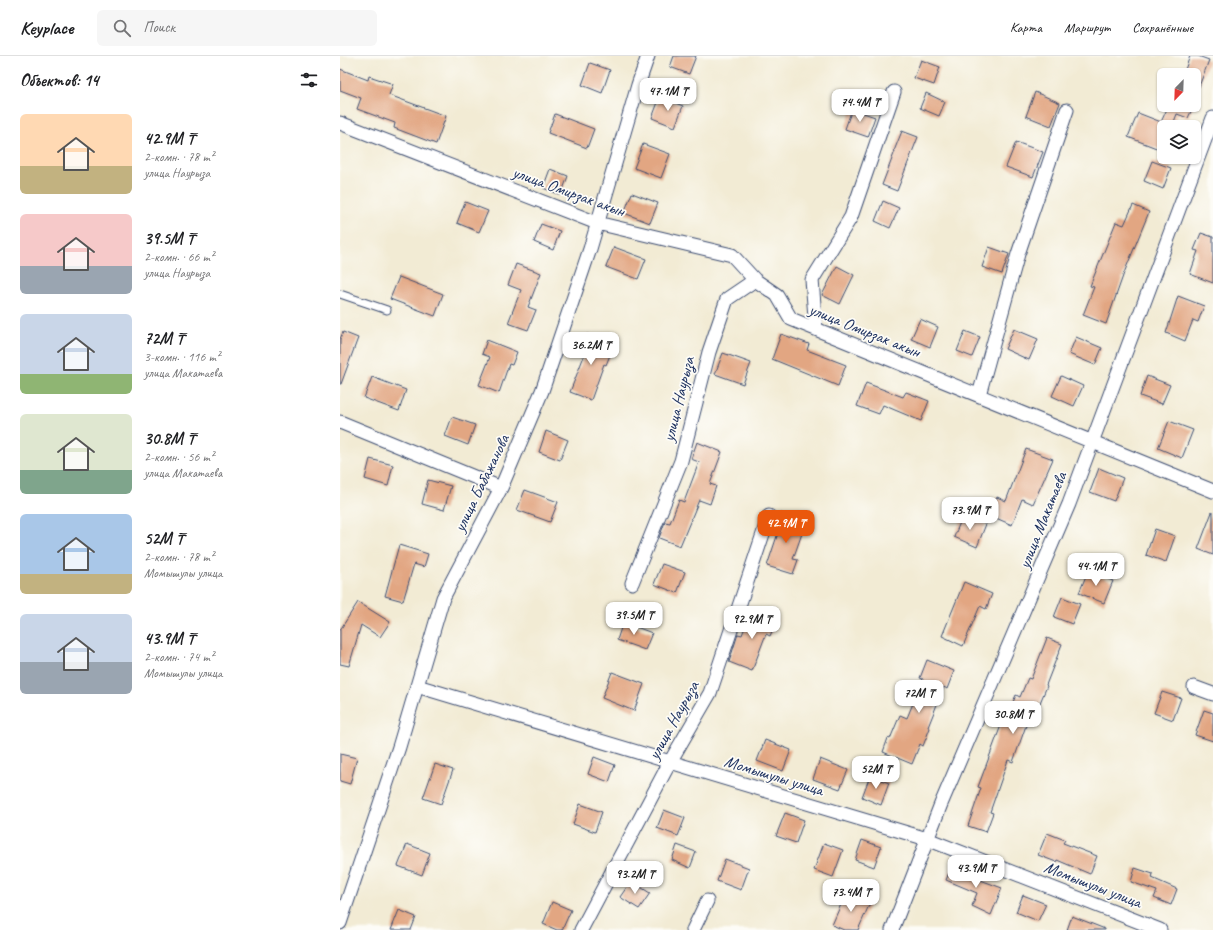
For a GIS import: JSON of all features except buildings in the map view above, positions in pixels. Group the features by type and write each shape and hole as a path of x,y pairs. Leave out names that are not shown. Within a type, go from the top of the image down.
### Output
{"street":[{"name":"улица Бабажанова","path":"340,923 399,747 443,598 501,488 542,390 590,249 648,56"},
{"path":"816,329 812,280 851,217 894,92"},
{"path":"979,396 1018,254 1066,110"},
{"name":"улица Макатаева","path":"892,930 927,839 1069,504 1213,118"},
{"name":"улица Омирзак акын","path":"340,123 597,223 732,255 754,280 777,295 791,319 1213,491"},
{"name":"улица Наурыза","path":"632,583 681,461 709,352 727,299 754,280"},
{"path":"340,422 501,488"},
{"name":"улица Наурыза","path":"581,930 670,762 710,693 769,516"},
{"name":"Момышулы улица","path":"417,686 927,839 1160,930"},
{"path":"1194,687 1213,694"},
{"path":"693,930 707,901"}],"lane":[{"path":"340,294 387,310"}]}
